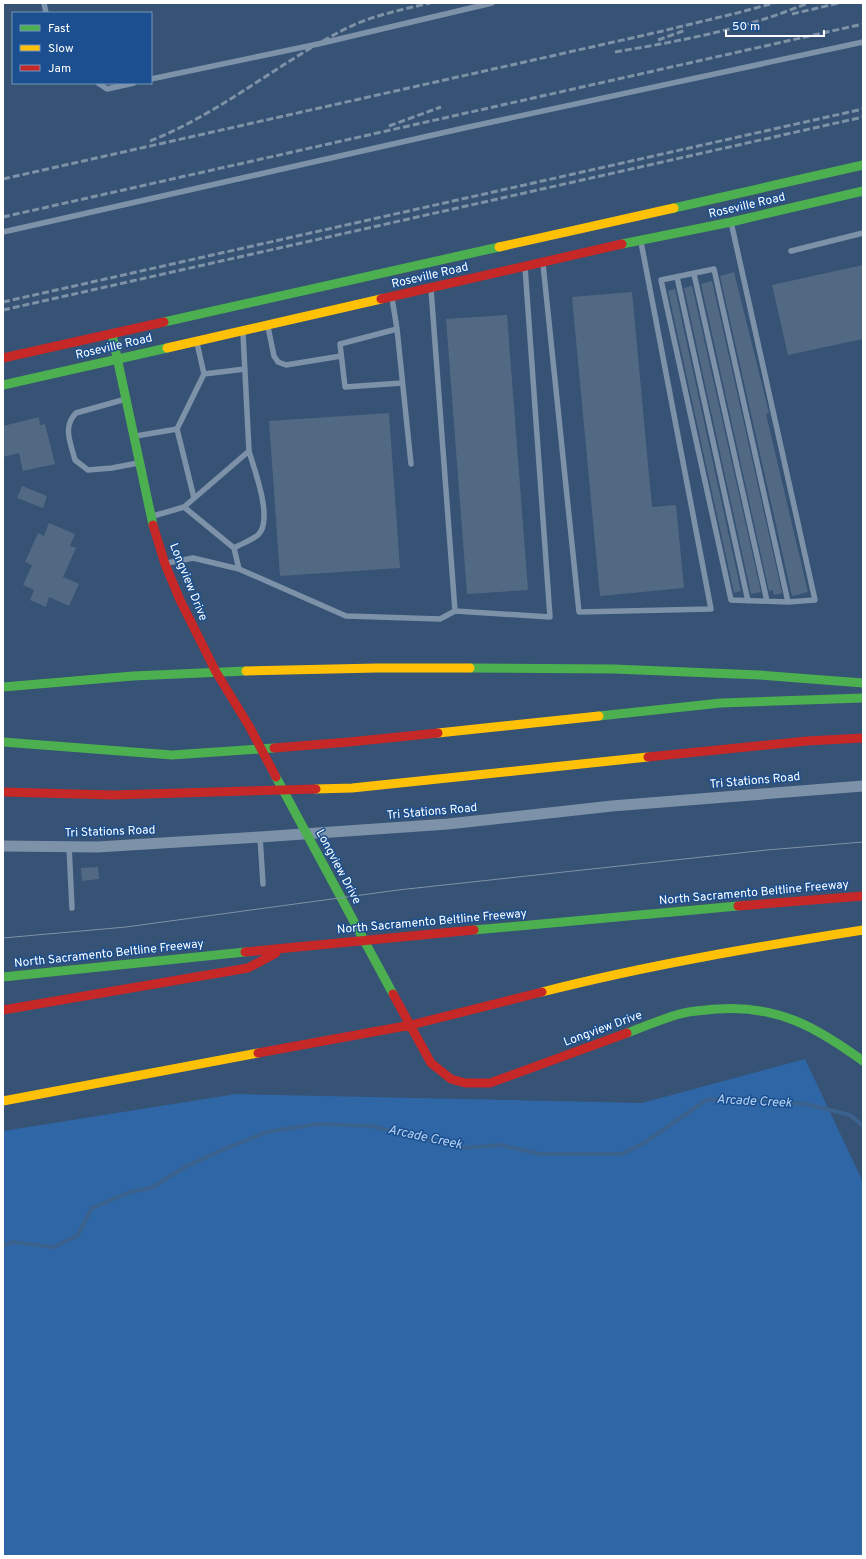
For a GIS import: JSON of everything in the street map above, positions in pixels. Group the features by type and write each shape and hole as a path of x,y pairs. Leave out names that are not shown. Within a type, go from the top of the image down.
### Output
{"main road":[{"name":"Roseville Road","path":"3,358 863,165"},
{"name":"Roseville Road","path":"3,385 243,330 392,298 640,240 731,222 863,191"},
{"name":"Longview Drive","path":"112,334 152,516 165,564 180,600 216,672 249,726 431,1063 441,1073 452,1080 463,1084 476,1085 490,1083 677,1015 702,1009 721,1008 760,1010 782,1015 808,1025 828,1036 863,1061"},
{"path":"3,687 133,676 216,672 377,668 614,669 760,675 863,683"},
{"path":"3,742 172,755 348,742 721,703 863,698"},
{"path":"3,792 113,795 352,788 807,742 863,738"},
{"name":"North Sacramento Beltline Freeway","path":"3,977 285,948 716,908 863,896"},
{"path":"3,1101 411,1025 601,977 757,947 863,930"},
{"path":"3,1010 248,968 285,948"}],"street":[{"name":"Tri Stations Road","path":"3,846 97,847 448,824 612,806 863,786"}],"lane":[{"path":"152,79 325,42 492,3"},
{"path":"3,232 464,128 863,42"},
{"path":"99,84 106,89 129,84"},
{"path":"731,222 815,600 788,602 731,600 661,280 714,269 788,602"},
{"path":"791,250 863,233"},
{"path":"543,262 578,612 711,609 640,240"},
{"path":"165,564 193,558 239,569 346,616 440,619 455,611 550,616 525,266"},
{"path":"694,274 767,601"},
{"path":"677,277 748,601"},
{"path":"431,288 455,611"},
{"path":"392,298 411,464"},
{"path":"267,325 274,356 278,362 286,365 342,356"},
{"path":"234,548 259,534 264,523 264,505 249,451 243,330"},
{"path":"396,330 340,344 345,387 402,384"},
{"path":"194,498 177,428 204,374 197,341"},
{"path":"204,374 245,369"},
{"path":"126,399 76,413 70,419 68,428 74,460 88,470 112,468 140,463"},
{"path":"134,436 177,428"},
{"path":"152,516 184,507 249,451"},
{"path":"184,507 234,548 239,569"},
{"path":"260,837 263,884"},
{"path":"68,846 72,908"}],"shaded area":[{"path":"805,1059 863,1182 863,1556 3,1556 3,1131 236,1094 642,1103"}],"building":[{"path":"863,265 863,339 788,355 772,285"},
{"path":"734,272 769,413 766,414 808,592 792,596 720,276"},
{"path":"712,281 782,593 774,595 773,590 769,591 701,284"},
{"path":"692,286 761,592 751,594 684,288"},
{"path":"675,289 741,591 734,593 668,291"},
{"path":"632,292 652,507 676,505 684,588 600,596 572,297"},
{"path":"507,315 528,590 467,594 446,319"},
{"path":"389,413 400,568 280,576 269,421"},
{"path":"39,417 40,425 45,424 55,464 23,471 19,453 3,457 3,426"},
{"path":"22,486 47,496 43,508 17,498"},
{"path":"49,523 75,534 70,546 76,548 63,577 79,584 69,606 49,597 46,607 30,600 34,590 23,585 32,565 25,562 38,533 44,536"},
{"path":"98,867 99,879 82,881 81,868"}],"waterway":[{"name":"Arcade Creek","path":"3,1246 12,1242 54,1247 78,1235 92,1208 130,1192 151,1188 187,1166 267,1132 317,1124 371,1126 463,1148 499,1145 541,1154 622,1154 644,1143 706,1100 735,1098 806,1104 850,1115 863,1126"}],"tram line":[{"path":"3,938 126,927 398,890 767,850 863,842"}],"railway":[{"path":"150,141 200,117 319,43 353,25 374,17 430,3"},
{"path":"3,179 654,33 774,3"},
{"path":"615,52 688,39 737,27 808,3"},
{"path":"792,14 839,3"},
{"path":"3,217 863,24"},
{"path":"658,40 686,30"},
{"path":"389,126 441,107"},
{"path":"3,302 863,109"},
{"path":"3,310 863,117"}],"traffic: fast":[{"path":"674,208 863,165"},
{"path":"622,244 731,222 863,191"},
{"path":"164,322 499,247"},
{"path":"112,334 153,525"},
{"path":"3,385 167,348"},
{"path":"470,668 614,669 760,675 863,683"},
{"path":"3,687 133,676 246,671"},
{"path":"599,716 721,703 863,698"},
{"path":"3,742 172,755 274,748"},
{"path":"276,777 393,994"},
{"path":"474,930 738,906"},
{"path":"3,977 245,952"},
{"path":"627,1033 670,1017 691,1012 718,1009 759,1011 778,1015 812,1029 829,1038 863,1061"}],"traffic: slow":[{"path":"499,247 674,208"},
{"path":"167,348 381,299"},
{"path":"246,671 377,668 470,668"},
{"path":"438,733 599,716"},
{"path":"316,789 352,788 648,757"},
{"path":"542,992 622,973 702,957 863,930"},
{"path":"3,1101 258,1053"}],"traffic: jam":[{"path":"381,299 622,244"},
{"path":"3,358 164,322"},
{"path":"153,525 165,564 180,600 216,672 249,726 276,777"},
{"path":"274,748 438,733"},
{"path":"648,757 807,741 863,738"},
{"path":"3,792 113,795 316,789"},
{"path":"738,906 863,896"},
{"path":"245,952 474,930"},
{"path":"3,1010 248,968 276,953"},
{"path":"258,1053 411,1025 542,992"},
{"path":"393,994 431,1063 451,1079 465,1083 490,1083 627,1033"}]}
